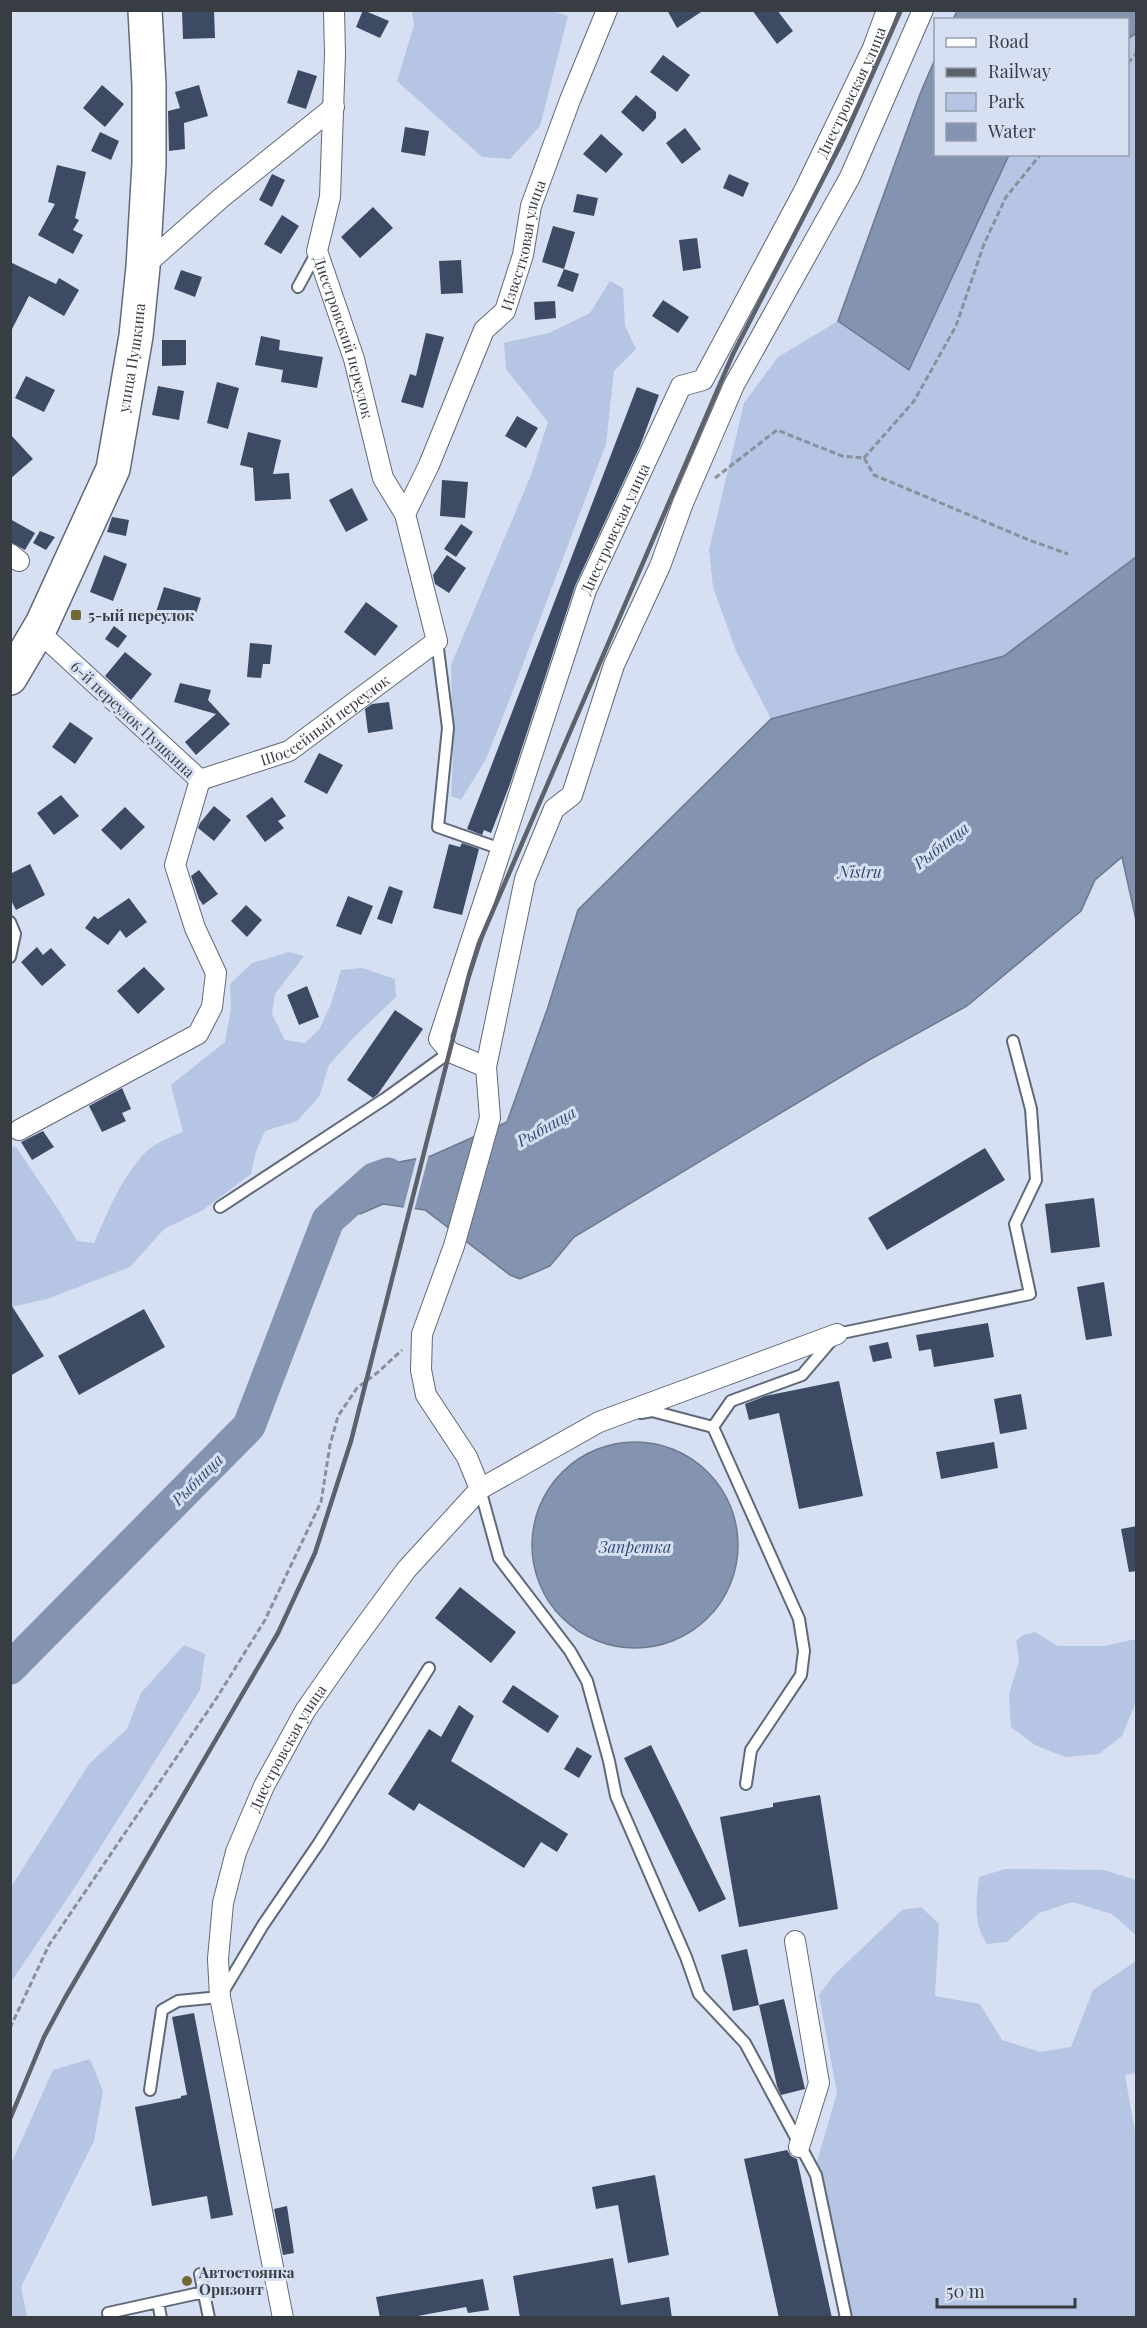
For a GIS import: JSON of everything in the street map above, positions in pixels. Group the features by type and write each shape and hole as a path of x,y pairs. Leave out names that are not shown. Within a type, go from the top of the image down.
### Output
{"highway":[{"name":"улица Пушкина","path":"10,678 38,631 113,469 136,336 143,267 149,164 149,85 145,10"}],"street":[{"name":"Днестровский переулок","path":"334,10 334,107 330,197 317,251 354,359 383,478 405,514"},
{"name":"Известковая улица","path":"405,514 429,465 484,330 506,311 523,255 531,206 607,10"},
{"name":"Днестровская улица","path":"450,1052 439,1039 586,590 681,386 703,380 803,193 873,48 887,10"},
{"path":"480,1489 467,1456 426,1395 421,1370 422,1334 454,1246 490,1118 486,1067 525,879 554,809 572,795 614,665 660,566 683,503 734,385 850,177 923,10"},
{"path":"143,267 221,198 334,107"},
{"path":"405,514 437,641"},
{"name":"6-й переулок Пушкина","path":"20,1130 198,1034 212,1007 216,973 195,928 174,865 200,780 38,631"},
{"name":"Шоссейный переулок","path":"200,780 290,751 437,641"},
{"path":"450,1052 486,1067"},
{"name":"Днестровская улица","path":"284,2318 269,2227 220,1997 218,1959 223,1904 236,1852 264,1786 305,1711 406,1570 480,1489 599,1422 837,1334"},
{"path":"795,1941 819,2083 799,2147"}],"lane":[{"path":"298,287 317,251"},
{"path":"437,641 448,728 438,827 501,849"},
{"path":"10,922 15,934 10,957"},
{"path":"713,1427 730,1401 802,1375 837,1334 1030,1294 1015,1224 1036,1180 1031,1109 1013,1041"},
{"path":"220,1208 386,1098 450,1052"},
{"path":"599,1422 652,1411 713,1427"},
{"path":"713,1427 799,1619 804,1651 801,1676 751,1750 746,1784"},
{"path":"480,1489 499,1558 570,1651 587,1681 616,1796 699,1994 745,2043 816,2175 846,2318"},
{"path":"150,2090 162,2010 178,2001 220,1997 263,1925 319,1843 429,1668"},
{"path":"200,2274 209,2318"},
{"path":"109,2318 108,2313 204,2292"},
{"path":"158,2302 161,2318"}],"path":[{"path":"864,458 914,401 956,326 984,244 1006,197 1039,156"},
{"path":"683,503 777,430 842,456 864,458"},
{"path":"864,458 874,476 1068,554"},
{"path":"10,2028 49,1945 223,1689 265,1620 321,1502 330,1445 338,1416 357,1388 422,1334"}],"green space":[{"path":"412,11 552,11 568,16 540,126 510,159 482,157 397,81 414,25"},
{"path":"1136,33 1136,557 1004,656 771,719 736,651 713,587 709,550 744,403 778,357 838,321 909,369 1009,156 1129,156 1129,38"},
{"path":"610,281 623,288 625,326 636,349 614,371 606,444 486,759 461,800 451,796 453,758 451,665 531,475 548,422 506,369 504,343 549,333 590,313"},
{"path":"289,952 304,956 275,994 272,1014 285,1040 305,1043 319,1030 331,1004 341,970 362,968 395,979 396,997 355,1036 329,1065 319,1097 297,1121 265,1131 256,1151 251,1174 203,1210 164,1229 130,1267 47,1299 11,1307 11,1146 16,1147 77,1241 94,1243 127,1176 142,1156 161,1142 183,1132 171,1085 225,1042 231,1008 230,984 252,963"},
{"path":"1035,1632 1058,1646 1104,1646 1136,1639 1136,1702 1122,1736 1099,1754 1065,1757 1035,1745 1011,1727 1009,1694 1019,1661 1016,1641 1023,1635"},
{"path":"184,1645 205,1654 200,1690 75,1887 11,1982 11,1887 89,1764 127,1729 141,1693"},
{"path":"1005,1869 1104,1870 1136,1880 1136,1935 1112,1914 1072,1902 1039,1913 1007,1942 987,1944 979,1928 978,1920 979,1877"},
{"path":"921,1907 939,1924 935,1996 980,2004 1002,2040 1040,2052 1071,2047 1093,1990 1136,1961 1136,2073 1125,2075 1136,2137 1136,2317 850,2317 815,2168 837,2093 819,1995 834,1975 902,1910"},
{"path":"90,2059 103,2091 94,2141 21,2287 27,2317 11,2317 11,2164 53,2070"}],"water":[{"path":"957,11 1136,11 1136,33 1129,38 1129,18 954,18"},
{"path":"934,61 934,156 1009,156 909,370 838,321 920,94"},
{"name":"Nistru","path":"1136,557 1136,920 1122,857 1095,880 1081,911 967,1006 869,1060 574,1237 550,1266 520,1279 510,1275 425,1210 383,1204 360,1214 344,1187 383,1165 431,1156 507,1122 548,1007 578,910 771,719 1004,656"},
{"name":"Запретка","path":"635,1442 665,1446 684,1454 708,1472 726,1496 734,1515 738,1545 734,1575 726,1594 708,1618 684,1636 665,1644 635,1648 605,1644 586,1636 562,1618 544,1594 536,1575 532,1545 536,1515 544,1496 562,1472 586,1454 605,1446"}],"pier":[{"path":"429,1154 414,1211 403,1210 417,1156"}],"building":[{"path":"182,10 214,10 215,38 183,39"},
{"path":"363,10 389,21 380,38 356,27"},
{"path":"667,10 704,10 677,28"},
{"path":"752,10 777,10 793,31 777,44"},
{"path":"663,55 690,75 677,92 650,72"},
{"path":"298,70 317,76 306,109 287,103"},
{"path":"102,85 124,104 105,127 83,108"},
{"path":"199,85 208,116 184,123 185,149 169,151 168,111 180,108 175,92"},
{"path":"636,95 656,112 656,118 643,132 621,112"},
{"path":"405,127 429,131 425,156 401,152"},
{"path":"685,128 701,149 682,164 666,143"},
{"path":"100,132 119,141 111,160 91,151"},
{"path":"601,134 623,154 606,173 583,154"},
{"path":"57,165 86,172 75,218 79,220 73,230 83,235 73,254 38,235 55,204 48,202"},
{"path":"272,174 285,180 272,207 259,200"},
{"path":"729,174 749,183 743,197 723,188"},
{"path":"577,194 598,198 594,216 573,212"},
{"path":"373,207 393,228 360,258 341,237"},
{"path":"282,215 299,226 281,254 264,244"},
{"path":"553,226 575,232 564,269 542,262"},
{"path":"697,238 701,268 683,271 679,240"},
{"path":"461,260 463,293 441,294 439,261"},
{"path":"10,262 56,284 59,278 79,290 64,316 29,296 10,333"},
{"path":"564,269 579,274 573,292 557,286"},
{"path":"181,270 202,277 195,297 174,289"},
{"path":"663,300 689,317 678,333 652,316"},
{"path":"555,301 556,318 535,320 534,302"},
{"path":"426,333 444,337 423,408 401,402 410,374 416,376"},
{"path":"261,336 280,340 279,350 323,357 317,388 281,382 283,370 255,365"},
{"path":"162,340 186,340 186,365 162,366"},
{"path":"26,376 55,390 44,412 15,398"},
{"path":"217,382 239,388 228,429 207,423"},
{"path":"158,386 184,391 179,420 152,415"},
{"path":"637,387 659,395 640,446 575,586 510,784 491,833 484,830 482,835 467,829"},
{"path":"517,416 538,428 526,448 505,436"},
{"path":"248,432 281,440 273,474 289,473 291,499 255,501 253,468 240,465"},
{"path":"10,434 33,459 10,479"},
{"path":"442,480 468,482 465,518 440,516"},
{"path":"352,488 368,520 346,532 329,500"},
{"path":"112,517 129,520 126,536 107,532"},
{"path":"10,519 35,533 25,550 10,542"},
{"path":"461,524 473,532 456,557 444,549"},
{"path":"40,531 55,537 46,550 33,543"},
{"path":"104,555 127,564 113,601 90,592"},
{"path":"447,555 466,568 449,593 435,584 433,575"},
{"path":"164,587 201,598 193,623 156,612"},
{"path":"366,602 398,626 375,656 344,632"},
{"path":"114,626 127,636 118,648 105,639"},
{"path":"250,643 272,645 270,664 263,664 261,678 247,677"},
{"path":"125,652 152,674 131,700 105,676"},
{"path":"180,683 211,690 208,700 230,724 196,755 185,742 216,714 174,702"},
{"path":"389,702 393,729 368,733 365,709 372,704"},
{"path":"70,722 93,738 75,764 52,747"},
{"path":"319,753 343,765 327,794 304,782"},
{"path":"61,795 79,816 54,835 37,813"},
{"path":"272,797 286,816 278,821 284,828 265,842 246,816"},
{"path":"214,806 231,820 214,841 198,828"},
{"path":"125,807 145,827 121,850 101,830"},
{"path":"462,843 479,849 462,915 433,908 449,844 460,847"},
{"path":"30,864 45,895 16,910 10,898 10,874"},
{"path":"199,870 218,894 203,905 191,876"},
{"path":"389,886 403,891 392,924 377,919"},
{"path":"348,896 373,906 361,935 336,926"},
{"path":"129,898 147,922 126,938 120,930 108,945 85,928 94,916 98,919"},
{"path":"246,905 262,920 247,937 231,921"},
{"path":"37,947 43,955 51,948 66,965 42,986 21,962"},
{"path":"144,967 165,989 138,1014 117,991"},
{"path":"307,986 319,1017 299,1025 287,995"},
{"path":"395,1010 423,1029 373,1098 347,1080"},
{"path":"122,1088 131,1109 122,1113 126,1121 102,1132 89,1106"},
{"path":"43,1131 54,1147 32,1160 21,1142"},
{"path":"985,1148 1005,1180 887,1250 868,1218"},
{"path":"1094,1198 1100,1247 1051,1253 1045,1204"},
{"path":"1104,1282 1112,1336 1086,1340 1077,1287"},
{"path":"10,1303 44,1356 10,1376"},
{"path":"144,1309 165,1347 79,1395 58,1356"},
{"path":"988,1323 994,1357 934,1367 931,1349 919,1351 916,1335"},
{"path":"888,1342 892,1358 873,1362 869,1346"},
{"path":"839,1381 863,1496 799,1509 779,1413 749,1420 745,1404 765,1396"},
{"path":"1021,1394 1027,1429 1000,1434 994,1399"},
{"path":"994,1442 998,1468 941,1479 936,1452"},
{"path":"1137,1526 1137,1571 1129,1572 1121,1529"},
{"path":"460,1587 516,1632 491,1663 435,1618"},
{"path":"513,1685 559,1716 548,1733 502,1702"},
{"path":"459,1705 474,1716 451,1761 568,1834 557,1852 541,1842 524,1868 419,1803 414,1811 388,1794 429,1729 441,1737"},
{"path":"651,1745 726,1899 699,1912 624,1758"},
{"path":"577,1747 592,1756 579,1778 564,1769"},
{"path":"820,1795 838,1909 739,1927 720,1817 773,1807 773,1803"},
{"path":"747,1949 759,2005 733,2011 721,1955"},
{"path":"784,1999 805,2089 781,2095 759,2005"},
{"path":"194,2013 233,2215 211,2219 207,2196 152,2206 135,2107 187,2095 172,2017"},
{"path":"787,2150 797,2159 832,2318 779,2318 744,2159"},
{"path":"655,2175 669,2255 628,2263 618,2205 596,2209 592,2187"},
{"path":"287,2206 294,2253 283,2255 274,2209"},
{"path":"613,2258 621,2305 669,2297 672,2318 520,2318 513,2276"},
{"path":"483,2279 489,2310 468,2313 466,2307 407,2318 380,2318 376,2297"}],"waterway":[{"name":"Рыбница","path":"10,1668 249,1426 328,1220 374,1179 388,1174"}],"railway":[{"path":"10,2119 44,2037 65,1998 278,1633 315,1553 351,1441 479,943 733,354 843,140 901,10"}],"place":[{"name":"5-ый переулок","path":"76,615"},
{"name":"Автостоянка Оризонт","path":"187,2281"}]}
